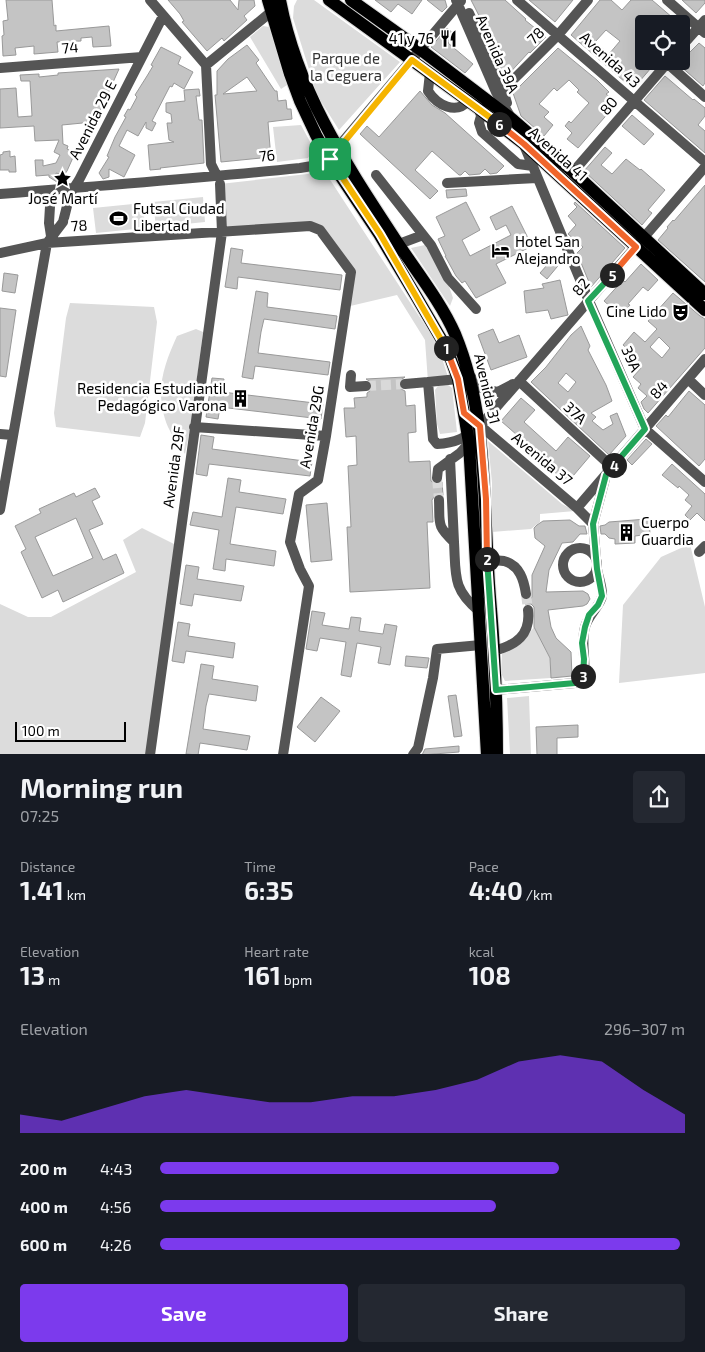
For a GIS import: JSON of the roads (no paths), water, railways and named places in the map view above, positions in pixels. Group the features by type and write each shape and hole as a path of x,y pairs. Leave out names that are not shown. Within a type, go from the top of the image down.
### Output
{"main road":[{"name":"Avenida 31","path":"280,0 297,65 336,154 464,378"},
{"path":"284,18 292,0"},
{"name":"Avenida 41","path":"329,0 468,100 705,294"},
{"name":"Avenida 41","path":"351,0 512,119 573,172 705,310"},
{"name":"Avenida 31","path":"269,6 300,101 426,284 454,332 464,378 480,426 494,651 497,754"},
{"path":"464,378 464,413 468,440 476,609 476,646 487,754"}],"street":[{"path":"150,0 206,66 269,6"},
{"name":"Avenida 43","path":"517,0 705,162"},
{"name":"78","path":"503,90 558,35 588,0"},
{"path":"667,0 703,27 690,39"},
{"path":"336,154 460,1"},
{"name":"Avenida 39A","path":"460,1 503,90 512,119"},
{"name":"Avenida 39A","path":"460,1 496,92 524,144 588,301"},
{"name":"Avenida 29 E","path":"49,240 63,222 70,194 163,16"},
{"name":"74","path":"0,68 142,57"},
{"name":"Avenida 29F","path":"150,754 222,232 218,180 211,164 206,66"},
{"name":"80","path":"573,172 661,70"},
{"path":"676,70 705,97"},
{"path":"479,109 481,116 479,123 482,132 518,164 533,166"},
{"name":"76","path":"0,194 75,187 218,180 324,164 336,154"},
{"name":"82","path":"437,478 438,469 460,453 468,440 518,381 705,167"},
{"path":"376,175 431,245 448,278 476,309"},
{"path":"447,183 537,178"},
{"name":"Avenida 29 E","path":"0,510 49,240 52,190"},
{"name":"78","path":"0,253 49,240 310,226"},
{"name":"Avenida 29G","path":"284,754 308,586 290,542 298,494 318,480 351,272 320,230 310,226"},
{"path":"399,244 422,235"},
{"name":"39A","path":"588,301 645,429"},
{"name":"84","path":"577,508 705,359"},
{"path":"351,375 350,387 366,386"},
{"path":"405,384 464,378"},
{"name":"82","path":"464,378 481,388 498,392 518,381"},
{"path":"688,379 705,395"},
{"name":"37A","path":"518,381 609,471"},
{"path":"428,382 433,439 437,444 452,444 468,440"},
{"name":"Avenida 37","path":"464,413 577,508 593,524"},
{"path":"194,427 326,436"},
{"path":"645,429 705,482"},
{"path":"0,434 12,436"},
{"path":"450,459 456,581 464,597 476,609"},
{"path":"496,690 575,683 582,678 584,659 582,643 585,627 589,615 598,605 602,596 596,564 593,524 609,471"},
{"path":"439,500 440,525 442,530 454,542"},
{"path":"487,561 504,561 514,566 521,574 526,594"},
{"path":"494,651 513,643 526,630 529,620 528,610"},
{"path":"413,754 418,748 433,678 437,649 476,646"}],"tunnel":[{"path":"366,386 405,384"},
{"path":"437,478 439,500"},
{"path":"526,594 528,610"}],"place":[{"name":"41 y 76","path":"448,39"},
{"name":"José Martí","path":"63,178"},
{"name":"Futsal Ciudad Libertad","path":"119,218"},
{"name":"Hotel San Alejandro","path":"501,251"},
{"name":"Cine Lido","path":"681,312"},
{"name":"Residencia Estudiantil Pedagógico Varona","path":"241,398"},
{"name":"Cuerpo Guardia","path":"627,532"}],"park label":[{"name":"Parque de la Ceguera","path":"346,68"}]}
